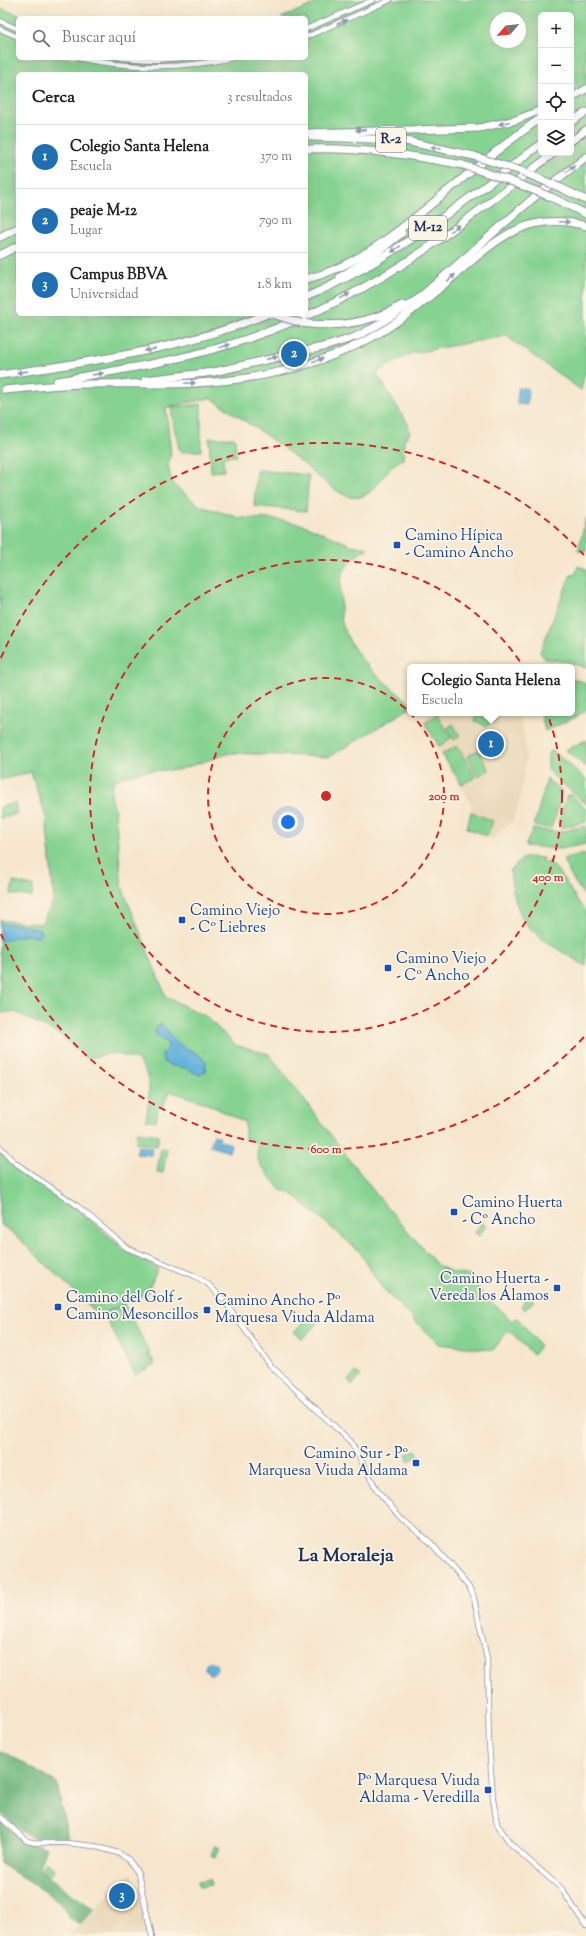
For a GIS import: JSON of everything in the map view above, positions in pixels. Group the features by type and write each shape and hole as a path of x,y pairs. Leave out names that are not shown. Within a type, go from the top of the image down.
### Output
{"highway":[{"path":"574,93 586,87"},
{"path":"574,96 586,87"},
{"path":"308,133 479,128 516,120 538,111"},
{"path":"574,120 586,112"},
{"path":"308,278 338,267 374,247 409,222 499,148 538,120"},
{"path":"574,139 586,130"},
{"name":"R-2","path":"308,137 401,140 474,156 521,171 586,200"},
{"name":"M-12","path":"308,295 350,277 382,259 437,222 538,146"},
{"name":"R-2","path":"308,149 371,150 463,165 508,180 551,197 586,214"},
{"name":"M-12","path":"308,314 341,299 423,251 550,156"},
{"path":"109,384 214,372 334,344 355,337 393,316 418,299 531,200 586,158"},
{"path":"308,295 369,259 414,222 463,178"},
{"path":"2,390 58,385 197,383 260,376 312,362 361,343 397,322 422,303 483,250 502,237 521,228 544,222 569,222 586,226"},
{"path":"0,238 16,229"},
{"path":"0,251 16,243"},
{"path":"0,255 16,247"},
{"path":"279,316 302,323 338,325 382,315 409,301 444,275"},
{"path":"0,375 119,357 188,341 261,316"},
{"name":"M-12","path":"2,390 138,368 189,356 229,345 303,316"}],"street":[{"path":"308,28 373,0"},
{"path":"308,36 390,0"},
{"path":"0,21 16,29"},
{"path":"0,29 16,36"},
{"path":"87,60 106,64 154,67 209,63 223,60"},
{"path":"0,1147 14,1162 75,1204 127,1248 195,1276 207,1283 222,1299"},
{"path":"228,1306 270,1365 351,1442 377,1490 392,1508 406,1524 431,1544 468,1586 475,1601 487,1659 489,1743 493,1798 497,1824 520,1852 561,1888 586,1926"},
{"path":"0,1817 27,1840 36,1843 66,1843 94,1846 118,1853 129,1860 137,1871 152,1936"}],"shaded area":[{"path":"427,716 519,716 524,734 526,757 521,796 512,821 492,839 466,829 472,805 420,722"},
{"path":"133,1873 149,1936 69,1936 121,1880"}],"green space":[{"path":"324,0 586,0 586,372 581,390 506,336 412,353 376,373 408,424 410,433 404,440 403,459 392,467 372,490 366,495 360,497 348,496 337,491 278,444 211,398 166,407 171,455 168,464 170,476 175,486 200,506 240,518 273,519 304,525 351,545 368,548 360,553 349,564 342,576 340,591 342,623 354,649 380,678 407,701 407,710 329,757 230,753 178,770 143,771 123,776 114,781 111,788 115,812 122,887 166,997 205,1016 236,1045 269,1054 376,1194 437,1265 452,1272 471,1276 485,1298 500,1309 512,1321 517,1318 540,1346 533,1355 512,1333 507,1332 493,1350 438,1344 382,1288 360,1252 291,1193 280,1190 260,1164 257,1156 258,1143 245,1139 245,1122 203,1102 169,1091 163,1107 159,1106 156,1121 146,1120 149,1096 148,1081 146,1073 137,1060 114,1053 86,1058 61,1035 15,1012 0,1013 0,920 41,924 54,900 46,817 31,772 0,780 0,8 22,16 16,16 16,60 308,60 308,16 286,16"},
{"path":"201,404 201,451 180,452 171,407"},
{"path":"209,438 235,438 236,456 223,457 224,471 211,472"},
{"path":"257,470 309,475 306,511 254,506"},
{"path":"586,518 586,552 578,551"},
{"path":"578,566 586,569 586,668 569,662 545,659 540,652 571,574 575,575"},
{"path":"575,679 586,683 586,710 576,717 545,731 542,716 575,716"},
{"path":"438,716 451,738 439,746 425,723"},
{"path":"477,716 497,717 494,722 486,726 475,721"},
{"path":"453,724 460,736 454,740 447,728"},
{"path":"586,740 586,767 566,750"},
{"path":"457,746 476,777 462,784 442,754"},
{"path":"478,750 489,770 478,776 467,756"},
{"path":"550,751 553,751 586,779 586,804 548,771 548,754"},
{"path":"547,779 562,792 551,828 534,826"},
{"path":"567,795 571,795 586,809 586,822 561,828 558,823"},
{"path":"15,803 18,814 0,818 0,807"},
{"path":"471,812 493,821 487,836 467,828"},
{"path":"586,826 586,844 560,849 525,846 533,829 559,832"},
{"path":"586,854 586,898 572,878 563,860 565,858"},
{"path":"528,857 543,858 542,862 546,864 548,861 553,865 586,911 586,966 542,939 524,920 513,892 510,871 522,859"},
{"path":"13,882 33,886 32,897 11,894"},
{"path":"137,1132 159,1135 157,1146 136,1143"},
{"path":"161,1148 167,1149 163,1173 157,1172"},
{"path":"0,1151 12,1166 80,1211 128,1253 158,1268 147,1293 99,1315 14,1234 0,1224"},
{"path":"481,1223 486,1226 479,1236 475,1233"},
{"path":"529,1297 534,1301 525,1310 521,1305"},
{"path":"124,1304 150,1353 129,1363 104,1314"},
{"path":"309,1316 317,1323 302,1339 294,1332"},
{"path":"150,1355 155,1364 135,1375 130,1365"},
{"path":"356,1372 361,1376 352,1385 348,1380"},
{"path":"416,1450 419,1455 409,1461 406,1455"},
{"path":"0,1752 8,1754 57,1783 68,1840 36,1840 22,1832 0,1812"},
{"path":"0,1821 27,1844 46,1847 39,1867 67,1891 94,1909 80,1925 70,1919 60,1902 0,1863"},
{"path":"215,1845 220,1847 216,1857 211,1855"},
{"path":"45,1862 55,1870 51,1875 42,1867"},
{"path":"210,1879 211,1885 199,1887 198,1881"}],"water":[{"path":"518,388 528,388 527,405 517,404"},
{"path":"0,923 22,925 40,930 41,934 38,937 26,935 0,941"},
{"path":"159,1025 163,1025 176,1042 199,1055 206,1061 205,1072 200,1075 188,1069 165,1063 162,1055 168,1046 165,1041 156,1034 155,1028"},
{"path":"214,1135 220,1137 218,1140 231,1144 229,1152 210,1146"},
{"path":"138,1146 152,1148 151,1155 136,1154"},
{"path":"209,1662 213,1662 217,1668 213,1674 209,1674 205,1670 205,1666"}],"place":[{"name":"peaje M-12","path":"294,354"},
{"name":"Camino Hípica - Camino Ancho","path":"397,545"},
{"name":"Colegio Santa Helena","path":"491,744"},
{"name":"Camino Viejo - Cº Liebres","path":"182,920"},
{"name":"Camino Viejo - Cº Ancho","path":"388,968"},
{"name":"Camino Huerta - Cº Ancho","path":"454,1212"},
{"name":"Camino Huerta - Vereda los Álamos","path":"557,1288"},
{"name":"Camino del Golf - Camino Mesoncillos","path":"58,1307"},
{"name":"Camino Ancho - Pº Marquesa Viuda Aldama","path":"207,1310"},
{"name":"Camino Sur - Pº Marquesa Viuda Aldama","path":"416,1463"},
{"name":"Pº Marquesa Viuda Aldama - Veredilla","path":"488,1790"},
{"name":"Campus BBVA","path":"122,1896"}],"district":[{"name":"La Moraleja","path":"346,1556"}]}
